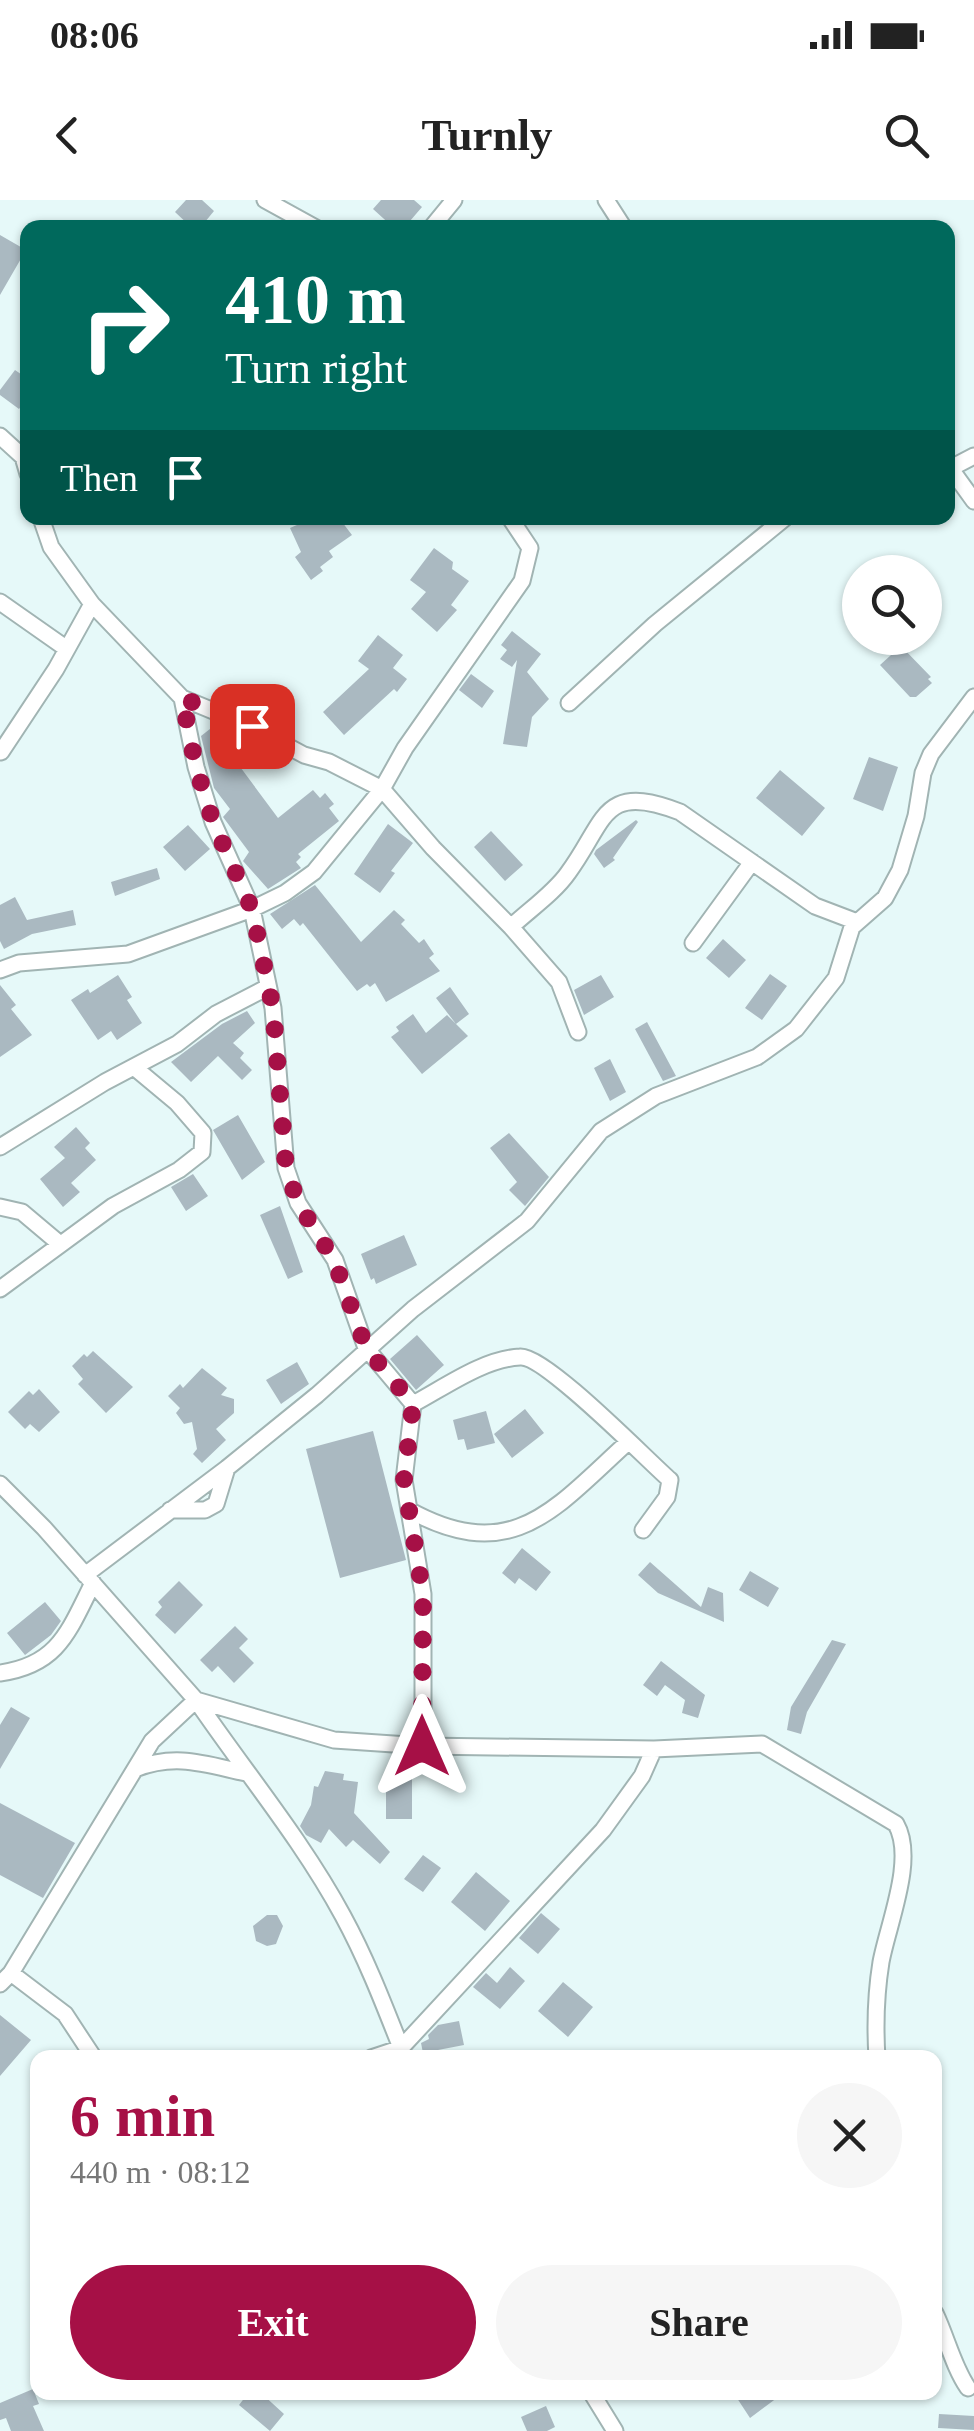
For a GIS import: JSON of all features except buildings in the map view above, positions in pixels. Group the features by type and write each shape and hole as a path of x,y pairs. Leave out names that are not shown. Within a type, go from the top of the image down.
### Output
{"street":[{"path":"265,200 301,220"},
{"path":"438,220 454,200"},
{"path":"0,436 20,454"},
{"path":"955,474 974,501"},
{"path":"44,525 51,547 92,604 182,698 252,726 304,755 329,762 382,789 558,982 578,1032"},
{"path":"0,970 19,963 128,954 252,909 285,893 314,872 382,789 405,748 522,581 530,548 515,525"},
{"path":"568,702 655,624 776,525"},
{"path":"0,602 66,649"},
{"path":"0,754 92,604"},
{"path":"0,1672 26,1669 64,1642 89,1579 316,1395 366,1348 527,1221 602,1132 628,1111 656,1096 756,1058 796,1029 836,978 857,922 885,898 900,870 916,816 923,772 974,697"},
{"path":"182,698 196,767 213,822 252,909 273,1008 286,1168 298,1203 334,1260 366,1348 413,1404 404,1480 423,1594 422,1746"},
{"path":"511,927 568,874 598,820 632,800 680,812 815,906 857,922"},
{"path":"693,943 752,862"},
{"path":"0,1147 105,1082 177,1044 216,1014 268,987"},
{"path":"0,1289 113,1206 179,1170 202,1152 203,1133 178,1102 135,1068"},
{"path":"0,1206 22,1212 60,1244"},
{"path":"413,1404 480,1368 521,1357 532,1359 555,1374 670,1480 667,1496 643,1530"},
{"path":"409,1510 448,1527 489,1534 510,1532 533,1522 568,1496 628,1442"},
{"path":"0,1484 196,1700 343,1915 402,2050"},
{"path":"196,1700 334,1740 422,1746 654,1750 762,1744 896,1824 905,1852 881,1966 877,2050"},
{"path":"89,2050 66,2014 6,1979 152,1741 196,1700"},
{"path":"405,2050 603,1830 642,1776 654,1750"},
{"path":"134,1768 177,1758 246,1772"},
{"path":"942,2327 957,2372 968,2388"},
{"path":"596,2400 615,2431"}],"route":[{"path":"252,726 182,698 196,767 213,822 252,909 273,1008 286,1168 298,1203 334,1260 366,1348 413,1404 404,1480 423,1594 422,1746"}]}
